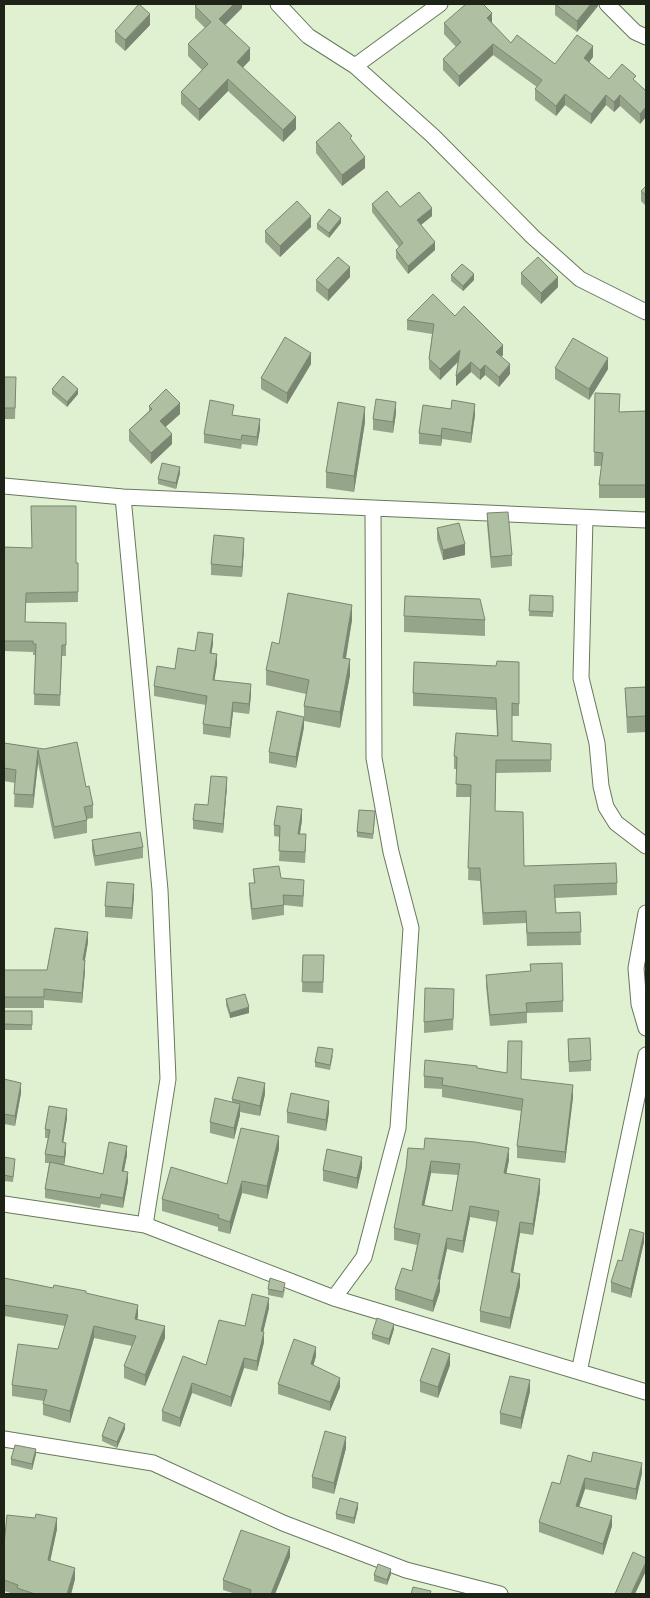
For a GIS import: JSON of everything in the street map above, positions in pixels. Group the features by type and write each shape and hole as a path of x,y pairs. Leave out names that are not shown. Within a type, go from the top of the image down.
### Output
{"street":[{"path":"278,4 308,36 355,66 433,136 533,237 580,279 646,312"},
{"path":"355,66 440,4"},
{"path":"607,4 635,32 646,37"},
{"path":"4,486 123,497 646,520"},
{"path":"123,497 160,890 168,1079 145,1224"},
{"path":"334,1298 364,1257 398,1128 411,928 392,852 374,758 373,508"},
{"path":"585,518 581,678 596,743 600,786 606,807 616,823 646,846"},
{"path":"646,913 636,968 639,1004 646,1028"},
{"path":"579,1372 646,1056"},
{"path":"4,1204 145,1224 334,1298 646,1392"},
{"path":"4,1439 153,1463 283,1523 397,1566 500,1594"}],"building":[{"path":"139,4 150,14 125,40 115,31"},
{"path":"198,4 234,4 219,19 250,48 237,62 296,117 283,130 228,79 199,109 181,92 208,64 188,44 211,22 195,6"},
{"path":"466,4 483,4 492,13 487,18 511,43 517,35 555,64 577,35 593,46 584,58 609,79 622,64 636,76 633,79 646,91 646,107 640,114 620,95 614,102 606,95 591,114 565,94 556,106 535,89 542,80 493,44 459,76 443,59 461,42 444,23"},
{"path":"555,4 591,4 577,21"},
{"path":"339,122 352,136 350,138 365,157 342,175 316,142"},
{"path":"646,186 646,195 641,191"},
{"path":"387,191 400,207 419,192 432,208 417,220 435,242 408,266 396,250 403,243 372,204"},
{"path":"297,201 311,216 280,246 265,231"},
{"path":"329,209 341,218 329,233 317,224"},
{"path":"338,257 350,267 328,290 316,280"},
{"path":"538,257 558,277 541,293 521,273"},
{"path":"462,264 474,274 463,286 451,275"},
{"path":"433,294 455,316 464,306 503,345 496,352 510,364 499,377 485,365 480,370 471,362 456,376 460,350 440,369 429,359 434,324 407,320"},
{"path":"285,337 311,353 287,393 261,378"},
{"path":"573,338 608,358 589,389 555,368"},
{"path":"63,376 78,389 67,402 52,389"},
{"path":"4,377 16,377 15,408 4,408"},
{"path":"166,389 180,403 160,421 172,434 151,453 129,430 152,409 149,406"},
{"path":"595,393 620,394 619,412 646,411 646,485 599,485 603,453 594,452"},
{"path":"376,399 396,402 393,422 373,419"},
{"path":"210,400 234,405 232,415 260,419 257,437 242,435 241,440 204,434"},
{"path":"452,400 475,404 471,433 442,428 441,436 419,433 423,405 451,409"},
{"path":"338,402 365,407 354,476 326,472"},
{"path":"162,463 180,467 176,483 158,479"},
{"path":"31,506 76,506 78,592 26,593 25,622 66,623 66,645 62,645 60,695 34,694 36,644 33,644 33,641 4,641 4,547 32,548"},
{"path":"508,512 512,555 491,557 487,513"},
{"path":"459,523 465,544 443,550 437,528"},
{"path":"214,535 244,538 242,567 211,564"},
{"path":"288,593 352,605 343,658 350,659 340,712 304,706 309,680 266,670 272,642 279,644"},
{"path":"530,595 553,596 553,612 529,611"},
{"path":"405,596 480,599 485,620 404,616"},
{"path":"198,632 213,634 210,653 217,654 213,680 251,684 249,704 233,702 230,728 203,724 207,696 154,686 157,666 175,669 178,648 195,651"},
{"path":"497,661 519,662 519,704 512,703 512,741 551,744 551,760 496,760 495,811 523,812 524,866 616,863 617,883 554,885 556,913 580,912 581,932 527,933 526,911 483,913 480,868 468,868 471,785 456,784 457,757 454,756 456,733 498,736 496,698 413,693 414,662 496,666"},
{"path":"646,687 646,716 627,717 625,688"},
{"path":"277,711 304,717 296,757 269,752"},
{"path":"77,742 86,787 89,786 93,805 84,807 87,820 54,827 38,750 33,795 14,794 16,770 4,768 4,743 44,749"},
{"path":"211,776 227,777 223,824 193,820 195,804 208,805"},
{"path":"277,806 302,809 298,834 306,834 305,852 279,851 280,826 274,825"},
{"path":"359,810 375,811 373,834 357,832"},
{"path":"140,832 143,847 95,856 92,840"},
{"path":"279,866 281,878 304,880 303,896 283,895 284,905 252,909 249,883 255,883 253,869"},
{"path":"107,882 134,884 132,908 105,906"},
{"path":"55,928 88,932 83,960 85,960 82,993 44,989 44,997 4,997 4,970 47,970"},
{"path":"303,955 324,955 323,982 302,982"},
{"path":"562,963 563,1001 526,1003 527,1012 490,1015 486,975 531,971 530,964"},
{"path":"425,988 454,989 453,1019 424,1022"},
{"path":"245,994 249,1007 230,1013 226,999"},
{"path":"4,1011 32,1011 32,1025 4,1024"},
{"path":"590,1038 591,1060 569,1062 568,1039"},
{"path":"508,1041 522,1041 521,1079 573,1085 565,1152 517,1146 523,1099 442,1085 443,1078 424,1076 425,1060 477,1066 477,1068 507,1073"},
{"path":"318,1047 333,1049 330,1065 315,1062"},
{"path":"238,1077 265,1083 260,1106 232,1099"},
{"path":"4,1079 21,1083 15,1116 4,1114"},
{"path":"291,1093 329,1101 326,1120 287,1112"},
{"path":"215,1098 240,1104 234,1128 210,1122"},
{"path":"49,1106 67,1109 62,1142 66,1143 64,1157 45,1154 50,1130 45,1129"},
{"path":"241,1128 279,1136 267,1186 242,1181 230,1222 218,1218 219,1215 162,1199 171,1167 227,1184"},
{"path":"425,1138 475,1142 509,1148 504,1173 540,1179 533,1224 520,1222 511,1272 520,1274 510,1318 480,1311 499,1211 470,1206 463,1241 447,1238 438,1279 440,1279 433,1301 395,1289 402,1268 412,1271 420,1234 394,1228 408,1148 424,1149","holes":["431,1161 460,1164 452,1211 422,1205"]},
{"path":"109,1142 127,1146 122,1171 128,1172 123,1198 101,1194 100,1198 45,1189 50,1162 103,1174"},
{"path":"327,1149 362,1157 357,1178 323,1170"},
{"path":"4,1157 15,1159 13,1177 4,1175"},
{"path":"630,1229 644,1233 631,1289 611,1282 618,1260 622,1261"},
{"path":"4,1278 53,1288 54,1285 86,1291 86,1293 138,1305 135,1319 165,1326 145,1375 124,1366 136,1336 94,1326 70,1411 43,1404 47,1390 12,1385 18,1344 58,1349 68,1315 4,1305"},
{"path":"270,1278 285,1283 283,1292 268,1289"},
{"path":"252,1294 269,1298 261,1331 264,1332 257,1361 244,1358 231,1397 192,1383 180,1418 162,1411 183,1356 206,1365 219,1320 245,1326"},
{"path":"377,1318 394,1324 389,1339 372,1334"},
{"path":"294,1339 316,1347 311,1364 340,1378 330,1402 278,1384"},
{"path":"432,1348 450,1354 438,1387 420,1381"},
{"path":"510,1376 530,1380 521,1418 500,1413"},
{"path":"109,1417 125,1424 117,1442 102,1436"},
{"path":"325,1431 346,1437 334,1483 312,1477"},
{"path":"15,1445 36,1449 32,1464 11,1459"},
{"path":"593,1452 642,1463 636,1489 585,1478 576,1506 612,1516 603,1544 539,1522 552,1482 560,1484 568,1455 591,1462"},
{"path":"340,1498 358,1503 354,1518 336,1514"},
{"path":"36,1514 57,1518 48,1560 75,1568 67,1594 35,1594 17,1588 18,1585 4,1580 4,1544 7,1515 35,1518"},
{"path":"241,1530 290,1547 271,1594 250,1594 251,1590 223,1580"},
{"path":"633,1552 646,1558 646,1562 631,1594 615,1594"},
{"path":"378,1564 391,1569 387,1580 374,1575"},
{"path":"413,1587 431,1591 430,1594 411,1594"}]}
